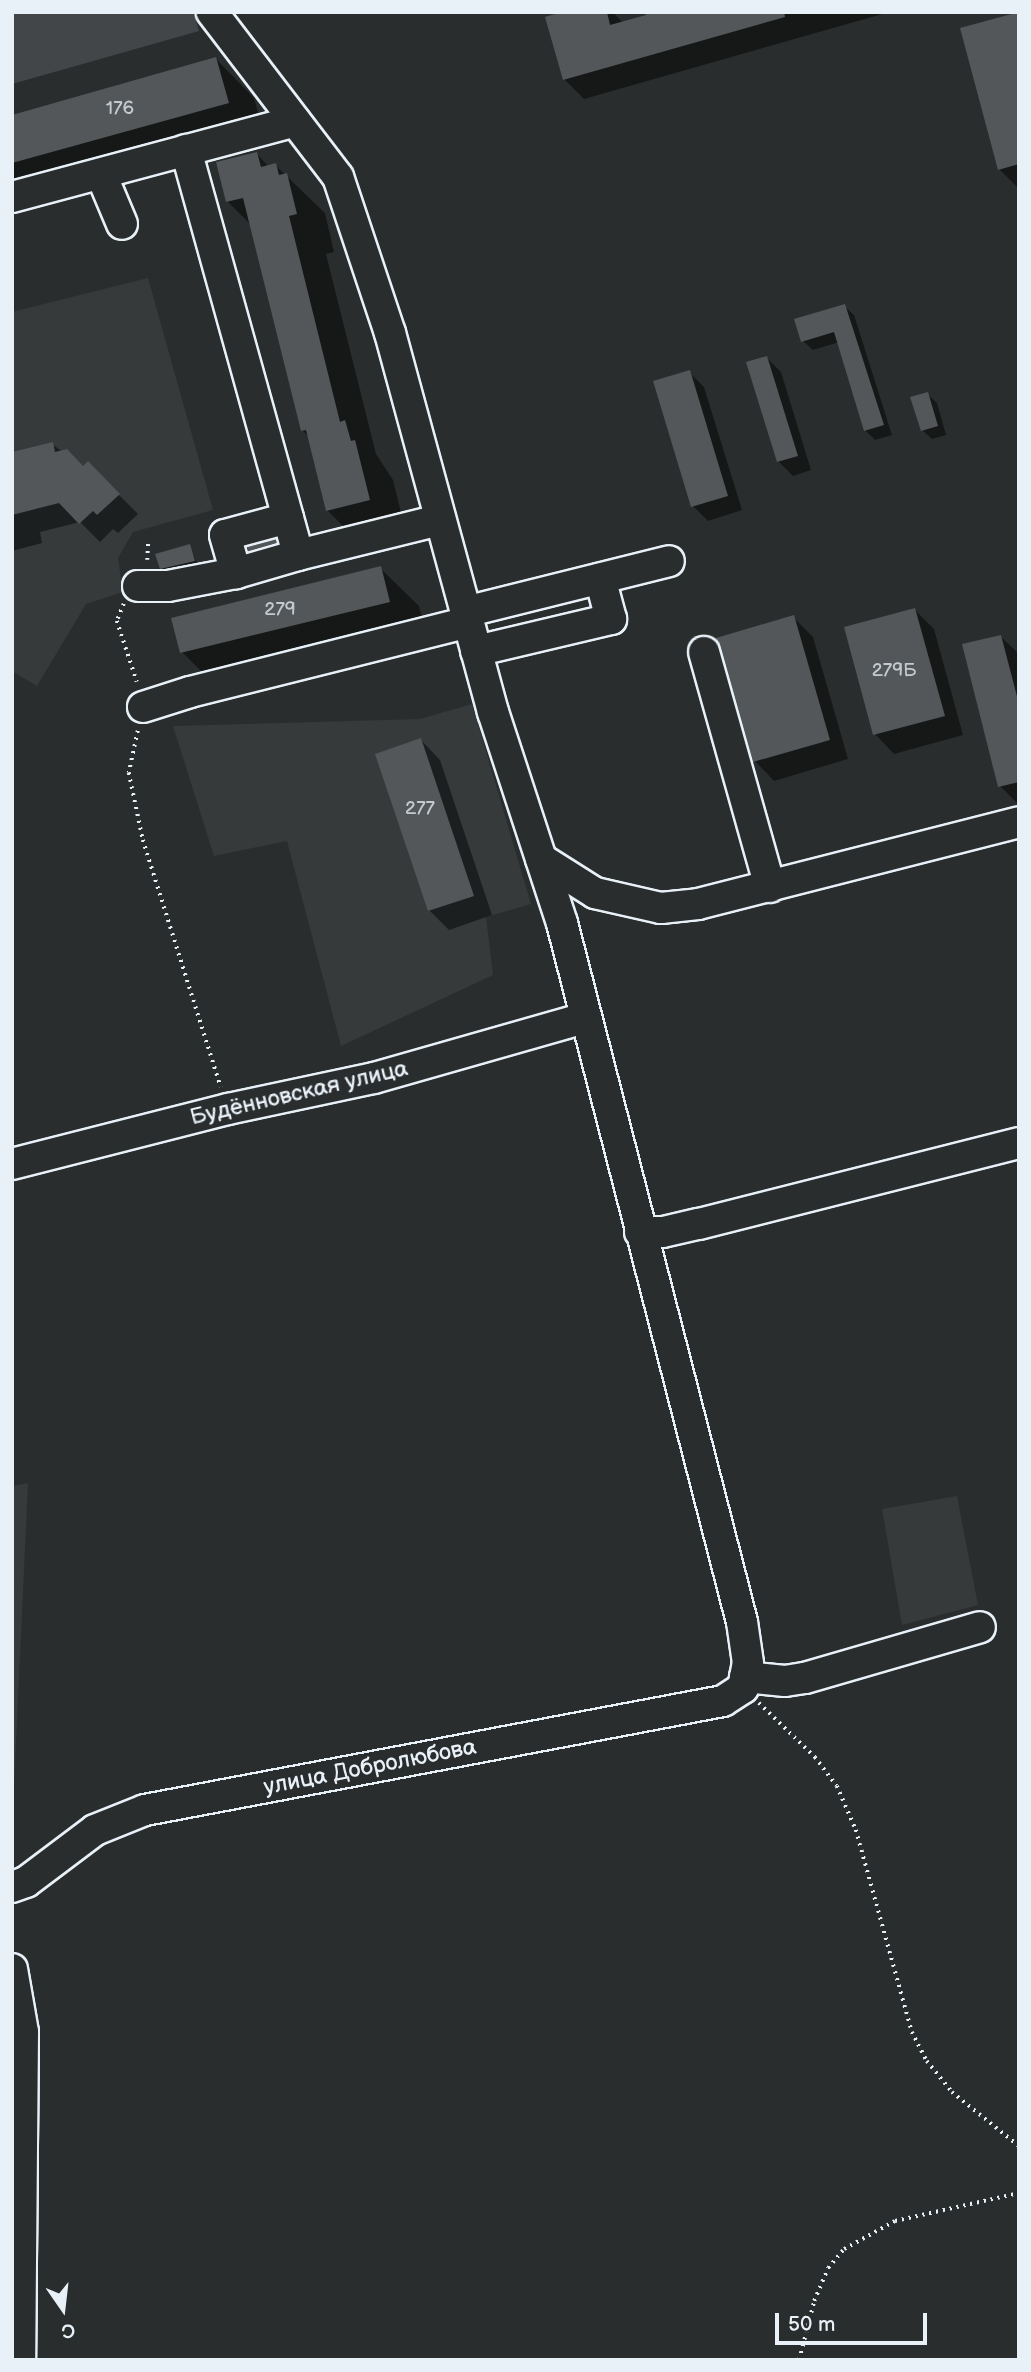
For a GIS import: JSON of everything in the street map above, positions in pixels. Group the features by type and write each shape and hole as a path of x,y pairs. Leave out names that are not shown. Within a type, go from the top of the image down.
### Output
{"street":[{"path":"212,12 338,177 390,333 476,651 562,923 742,1622 748,1662 744,1682 805,1678 980,1627"},
{"path":"12,197 295,121"},
{"path":"186,150 298,555"},
{"path":"101,174 122,224"},
{"path":"236,573 225,535 288,518"},
{"path":"138,586 168,586 236,573 439,520"},
{"path":"143,707 600,578 670,561"},
{"path":"476,651 611,619 600,578"},
{"path":"704,652 770,887"},
{"path":"541,859 594,893 661,908 698,904 770,887 1019,822"},
{"name":"Будённовская улица","path":"12,1164 228,1109 374,1078 585,1017"},
{"path":"640,1232 699,1224 1019,1143"},
{"name":"улица Добролюбова","path":"12,1887 26,1881 94,1830 145,1810 696,1707 723,1701 744,1682"},
{"path":"12,1969 23,2032 20,2360"}],"path":[{"path":"138,586 117,621 143,707 129,773 143,840 228,1109"},
{"path":"744,1682 815,1757 837,1786 856,1830 912,2032 927,2061 952,2092 1019,2146"},
{"path":"799,2360 814,2301 828,2268 844,2249 895,2221 1019,2193"}],"shaded area":[{"path":"12,12 193,12 199,31 12,84"},
{"path":"148,278 213,510 133,532 118,558 123,592 86,604 37,686 12,671 12,312"},
{"path":"472,704 531,904 486,917 493,975 341,1046 287,841 214,856 173,726 420,719"},
{"path":"28,1483 12,1830 12,1486"},
{"path":"957,1496 978,1605 902,1625 882,1509"}],"building":[{"path":"561,12 607,12 610,25 646,15 645,12 784,12 785,17 563,80 545,17"},
{"path":"1019,12 1019,164 998,170 960,28"},
{"path":"216,57 229,103 12,163 12,115"},
{"path":"257,152 261,167 276,163 279,175 287,173 297,214 289,216 340,422 345,420 351,441 355,440 370,500 326,511 306,430 301,431 243,198 226,202 216,162"},
{"path":"845,304 884,425 864,431 834,332 801,342 794,319"},
{"path":"767,356 798,456 777,462 746,362"},
{"path":"690,370 728,496 691,507 653,381"},
{"path":"928,392 938,426 921,431 910,397"},
{"path":"53,442 55,452 67,449 83,466 88,461 120,494 97,515 93,511 79,524 59,503 12,515 12,452"},
{"path":"276,539 277,543 248,551 247,547"},
{"path":"190,544 195,561 160,569 155,554"},
{"path":"381,566 390,602 180,653 171,618"},
{"path":"915,608 945,716 873,735 844,627"},
{"path":"794,615 830,740 753,762 716,638"},
{"path":"1001,635 1019,704 1019,782 998,787 962,644"},
{"path":"421,738 474,896 428,911 375,754"}]}
